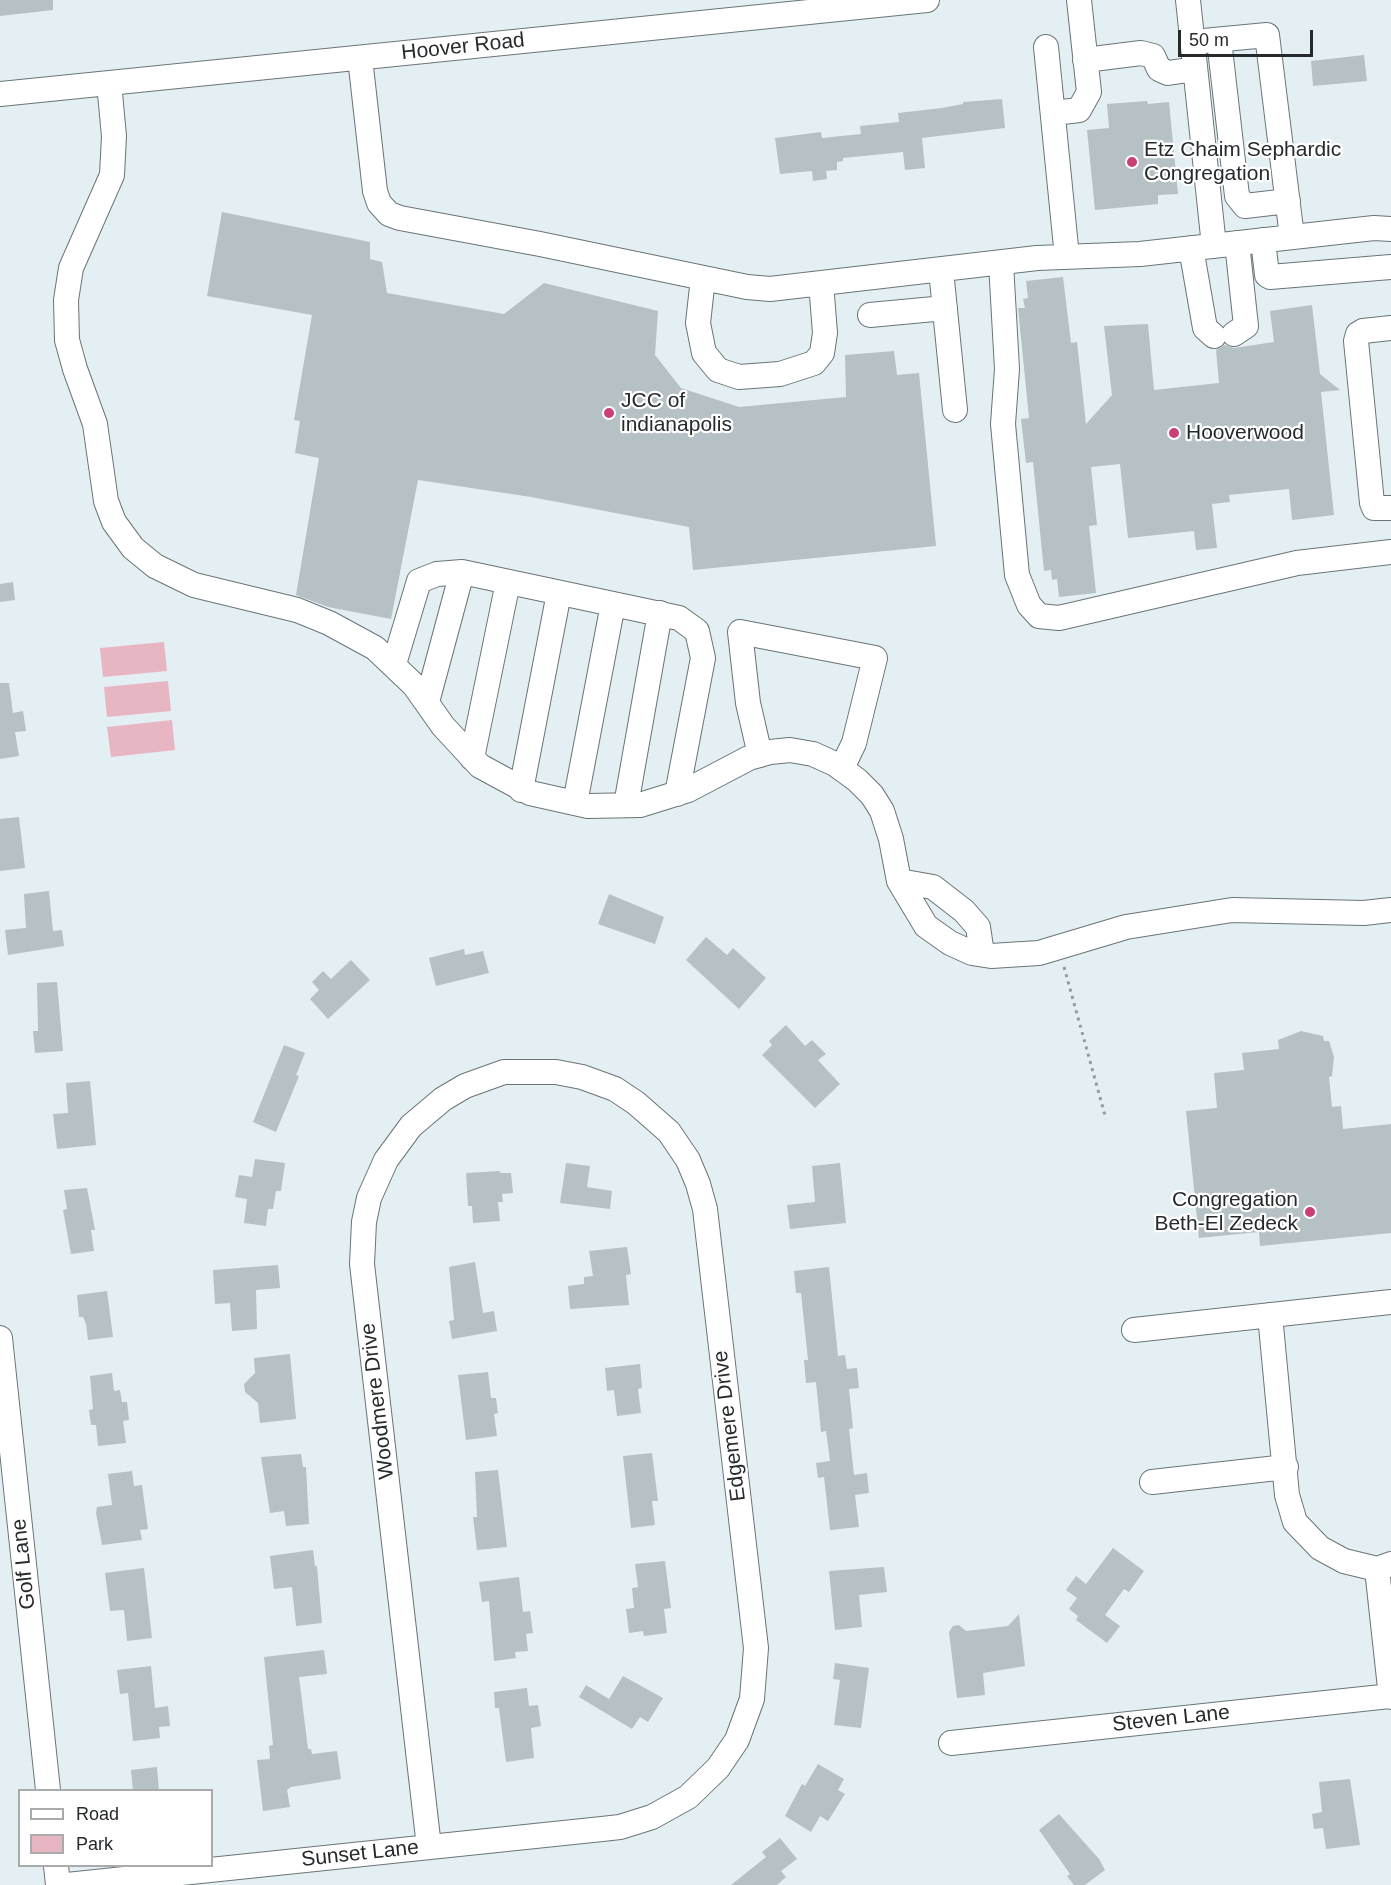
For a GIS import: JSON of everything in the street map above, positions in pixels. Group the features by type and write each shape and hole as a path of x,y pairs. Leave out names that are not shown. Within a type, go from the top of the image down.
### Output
{"street":[{"name":"Hoover Road","path":"0,94 927,0"},
{"path":"1054,113 1079,110 1089,92 1079,0"},
{"path":"1188,0 1214,246 1205,328 1224,335 1246,326 1214,246"},
{"path":"1193,42 1267,35 1292,237"},
{"path":"1219,40 1237,196 1245,206 1288,201"},
{"path":"1046,47 1067,257"},
{"path":"1085,60 1141,53 1153,56 1159,69 1168,73 1196,69"},
{"path":"360,58 370,151 379,203 389,214 703,278 770,289 1001,263 1214,246 1374,228 1391,229"},
{"path":"109,83 114,136 112,175 76,252 67,284 65,316 75,369 95,424 106,501 114,522 133,548 174,578 297,610 355,636 394,664 427,702 442,726 480,766 521,789 575,803 626,805 650,802 677,794 760,755 790,750 813,754 842,768 872,795 882,812 891,839 899,881 926,926 950,943 982,954 1015,955 1058,948 1126,927 1232,909 1364,913 1391,910"},
{"path":"1263,240 1270,277 1391,267"},
{"path":"1001,263 1007,369 1003,424 1017,575 1029,605 1040,616 1059,618 1297,563 1391,552"},
{"path":"941,270 955,410"},
{"path":"703,278 698,314 704,353 718,370 739,377 780,374 814,363 822,353 825,333 821,283"},
{"path":"870,315 945,308"},
{"path":"1391,328 1363,332 1358,334 1356,341 1372,503 1374,508 1391,508"},
{"path":"394,664 418,581 437,574 462,572 679,618 697,631 703,657 677,794"},
{"path":"427,702 462,572"},
{"path":"472,758 508,582"},
{"path":"521,789 560,593"},
{"path":"575,803 613,604"},
{"path":"626,805 660,613"},
{"path":"760,755 748,703 740,632 875,658 854,743 842,768"},
{"path":"899,881 933,887 964,911 978,927 982,954"},
{"name":"Woodmere Drive","path":"429,1848 362,1264 363,1222 369,1198 386,1160 411,1126 443,1099 465,1086 504,1072 556,1072"},
{"name":"Edgemere Drive","path":"556,1072 582,1077 615,1089 657,1119 688,1160 705,1209 757,1665 752,1699 737,1740 718,1768 688,1797 652,1817"},
{"path":"1134,1330 1391,1302"},
{"path":"1269,1315 1287,1495 1295,1522 1320,1548 1344,1561 1384,1566 1383,1636 1391,1696"},
{"name":"Golf Lane","path":"0,1338 48,1789"},
{"path":"1152,1482 1286,1467"},
{"name":"Steven Lane","path":"951,1743 1391,1696"},
{"name":"Sunset Lane","path":"67,1885 279,1874 429,1848 602,1829 628,1825 652,1817"},
{"path":"56,1867 58,1885"}],"path":[{"path":"1058,948 1106,1119"}],"green space":[{"path":"164,642 167,671 103,677 100,648"},
{"path":"168,681 171,711 107,717 104,687"},
{"path":"172,720 175,750 111,757 107,727"}],"building":[{"path":"0,0 53,0 53,10 0,16"},
{"path":"1364,55 1367,81 1313,86 1311,61"},
{"path":"1002,99 1005,128 922,138 925,168 905,170 903,152 843,158 843,161 837,162 837,170 826,171 827,179 813,181 812,171 780,174 775,138 821,132 822,138 861,134 860,126 899,122 898,113 942,108 963,104 963,102"},
{"name":"Etz Chaim Sephardic Congregation","path":"1147,101 1148,104 1169,102 1178,194 1158,195 1158,204 1095,210 1087,130 1109,128 1107,104"},
{"name":"JCC of indianapolis","path":"222,212 370,242 370,259 382,262 387,293 504,314 544,283 658,311 655,355 681,388 739,407 846,397 845,355 894,351 897,375 919,373 936,546 693,570 689,527 531,497 418,480 391,619 328,607 296,595 319,458 295,453 300,421 294,420 312,315 207,296"},
{"name":"Hooverwood","path":"1063,277 1071,343 1077,342 1086,424 1112,395 1104,326 1148,324 1154,390 1219,383 1216,350 1225,345 1234,348 1274,342 1270,311 1312,305 1320,374 1340,390 1321,392 1334,515 1292,520 1289,489 1229,495 1230,502 1212,504 1217,548 1196,550 1194,531 1128,538 1120,464 1091,467 1097,525 1089,526 1096,593 1059,597 1057,579 1052,580 1051,570 1044,571 1033,462 1026,463 1021,419 1029,418 1018,308 1025,308 1023,299 1028,298 1026,281"},
{"path":"13,582 15,600 0,602 0,584"},
{"path":"0,683 9,683 13,713 23,711 26,731 15,732 19,756 0,759"},
{"path":"19,817 25,868 0,871 0,819"},
{"path":"49,891 53,931 62,930 64,946 8,955 5,930 26,928 24,894"},
{"path":"609,894 664,917 655,944 598,924"},
{"path":"706,937 727,955 733,948 766,978 739,1009 686,960"},
{"path":"464,949 465,955 483,951 489,973 436,986 429,958"},
{"path":"351,960 370,980 328,1019 310,999 319,990 312,982 323,971 331,979"},
{"path":"57,982 63,1051 35,1053 33,1031 38,1031 37,983"},
{"path":"786,1025 805,1046 812,1040 826,1054 818,1060 840,1084 815,1108 762,1055 772,1045 769,1041"},
{"path":"1301,1031 1323,1036 1324,1041 1329,1041 1334,1057 1332,1076 1329,1077 1332,1107 1341,1106 1343,1129 1391,1124 1391,1233 1260,1246 1259,1232 1199,1238 1186,1111 1217,1108 1214,1073 1244,1070 1242,1053 1279,1049 1278,1040"},
{"path":"284,1045 305,1053 296,1075 299,1076 276,1132 253,1122"},
{"path":"90,1081 96,1145 57,1149 53,1114 68,1113 66,1083"},
{"path":"255,1159 285,1163 281,1191 276,1191 273,1209 268,1209 266,1226 244,1223 247,1199 235,1197 239,1175 252,1177"},
{"path":"566,1163 590,1166 587,1187 612,1191 610,1209 560,1203"},
{"path":"840,1163 846,1223 790,1229 787,1205 815,1202 812,1166"},
{"path":"500,1171 500,1173 511,1173 513,1193 502,1194 503,1202 498,1202 500,1221 473,1223 472,1206 468,1206 466,1173"},
{"path":"87,1188 95,1230 91,1230 94,1251 71,1254 63,1210 67,1209 64,1190"},
{"path":"627,1247 631,1274 626,1275 629,1305 570,1309 568,1286 584,1284 584,1277 593,1276 589,1251"},
{"path":"475,1262 483,1313 494,1311 497,1331 452,1339 449,1321 454,1320 449,1267"},
{"path":"278,1265 280,1288 256,1290 257,1329 232,1331 230,1303 215,1304 213,1270"},
{"path":"829,1267 838,1356 845,1355 847,1369 857,1368 859,1388 849,1389 853,1428 849,1429 854,1475 867,1473 869,1493 855,1495 859,1527 830,1530 824,1477 818,1478 816,1463 830,1461 826,1431 821,1432 816,1382 806,1383 804,1360 808,1360 801,1293 796,1293 794,1271"},
{"path":"107,1291 113,1337 88,1340 86,1324 83,1317 79,1317 77,1295"},
{"path":"290,1354 296,1419 260,1423 258,1403 245,1392 244,1384 255,1373 254,1358"},
{"path":"640,1364 642,1388 638,1389 641,1413 617,1416 614,1390 607,1391 605,1368"},
{"path":"488,1372 491,1398 496,1398 498,1413 494,1414 497,1436 466,1440 458,1375"},
{"path":"112,1373 114,1391 120,1390 122,1402 127,1402 129,1420 123,1421 126,1443 98,1446 96,1425 91,1425 89,1410 93,1409 90,1376"},
{"path":"652,1453 658,1501 652,1501 655,1525 631,1528 623,1456"},
{"path":"301,1454 303,1467 306,1467 309,1524 286,1526 284,1511 270,1513 261,1457"},
{"path":"498,1470 507,1547 477,1550 473,1517 477,1517 475,1472"},
{"path":"132,1471 134,1486 142,1485 148,1529 140,1530 142,1540 102,1545 96,1513 97,1507 112,1505 108,1474"},
{"path":"1113,1548 1144,1571 1129,1592 1124,1589 1105,1615 1120,1626 1107,1643 1076,1620 1078,1616 1069,1609 1077,1598 1066,1590 1076,1576 1086,1584"},
{"path":"313,1550 315,1566 317,1566 322,1623 296,1626 292,1587 274,1589 270,1556"},
{"path":"665,1561 671,1608 664,1609 667,1633 644,1636 643,1631 629,1633 626,1609 634,1608 632,1588 638,1587 635,1564"},
{"path":"884,1567 887,1592 859,1595 862,1627 835,1630 829,1571"},
{"path":"144,1568 152,1638 127,1641 124,1610 110,1611 105,1573"},
{"path":"519,1577 523,1612 530,1611 533,1633 526,1634 528,1651 515,1652 516,1658 494,1661 489,1601 482,1602 479,1582"},
{"path":"1019,1614 1025,1666 983,1673 985,1695 957,1698 949,1632 953,1626 959,1625 966,1631 1008,1626"},
{"path":"324,1650 327,1674 299,1677 308,1749 311,1749 312,1754 337,1751 341,1779 291,1787 287,1790 290,1807 263,1811 257,1760 270,1759 269,1746 273,1745 264,1657"},
{"path":"835,1663 869,1668 861,1728 834,1725 840,1680 833,1679"},
{"path":"151,1666 155,1708 168,1706 170,1726 159,1727 160,1738 133,1741 128,1693 120,1694 117,1670"},
{"path":"623,1676 663,1698 648,1722 640,1717 632,1729 579,1697 586,1685 609,1699"},
{"path":"527,1688 529,1706 538,1705 541,1726 531,1728 534,1758 506,1762 499,1708 495,1708 494,1692"},
{"path":"818,1764 844,1779 838,1790 845,1794 828,1821 820,1816 811,1832 785,1816 802,1784 805,1786"},
{"path":"157,1767 159,1789 133,1789 131,1770"},
{"path":"1350,1779 1360,1845 1326,1849 1323,1828 1314,1829 1312,1814 1322,1812 1319,1782"},
{"path":"1059,1814 1099,1859 1105,1870 1085,1885 1074,1885 1067,1876 1070,1874 1039,1830"},
{"path":"780,1838 797,1859 781,1871 786,1877 777,1885 731,1885 766,1857 762,1852"}],"place":[{"name":"Etz Chaim Sephardic Congregation","path":"1132,162"},
{"name":"JCC of indianapolis","path":"609,413"},
{"name":"Hooverwood","path":"1174,433"},
{"name":"Congregation Beth-El Zedeck","path":"1310,1212"}]}
